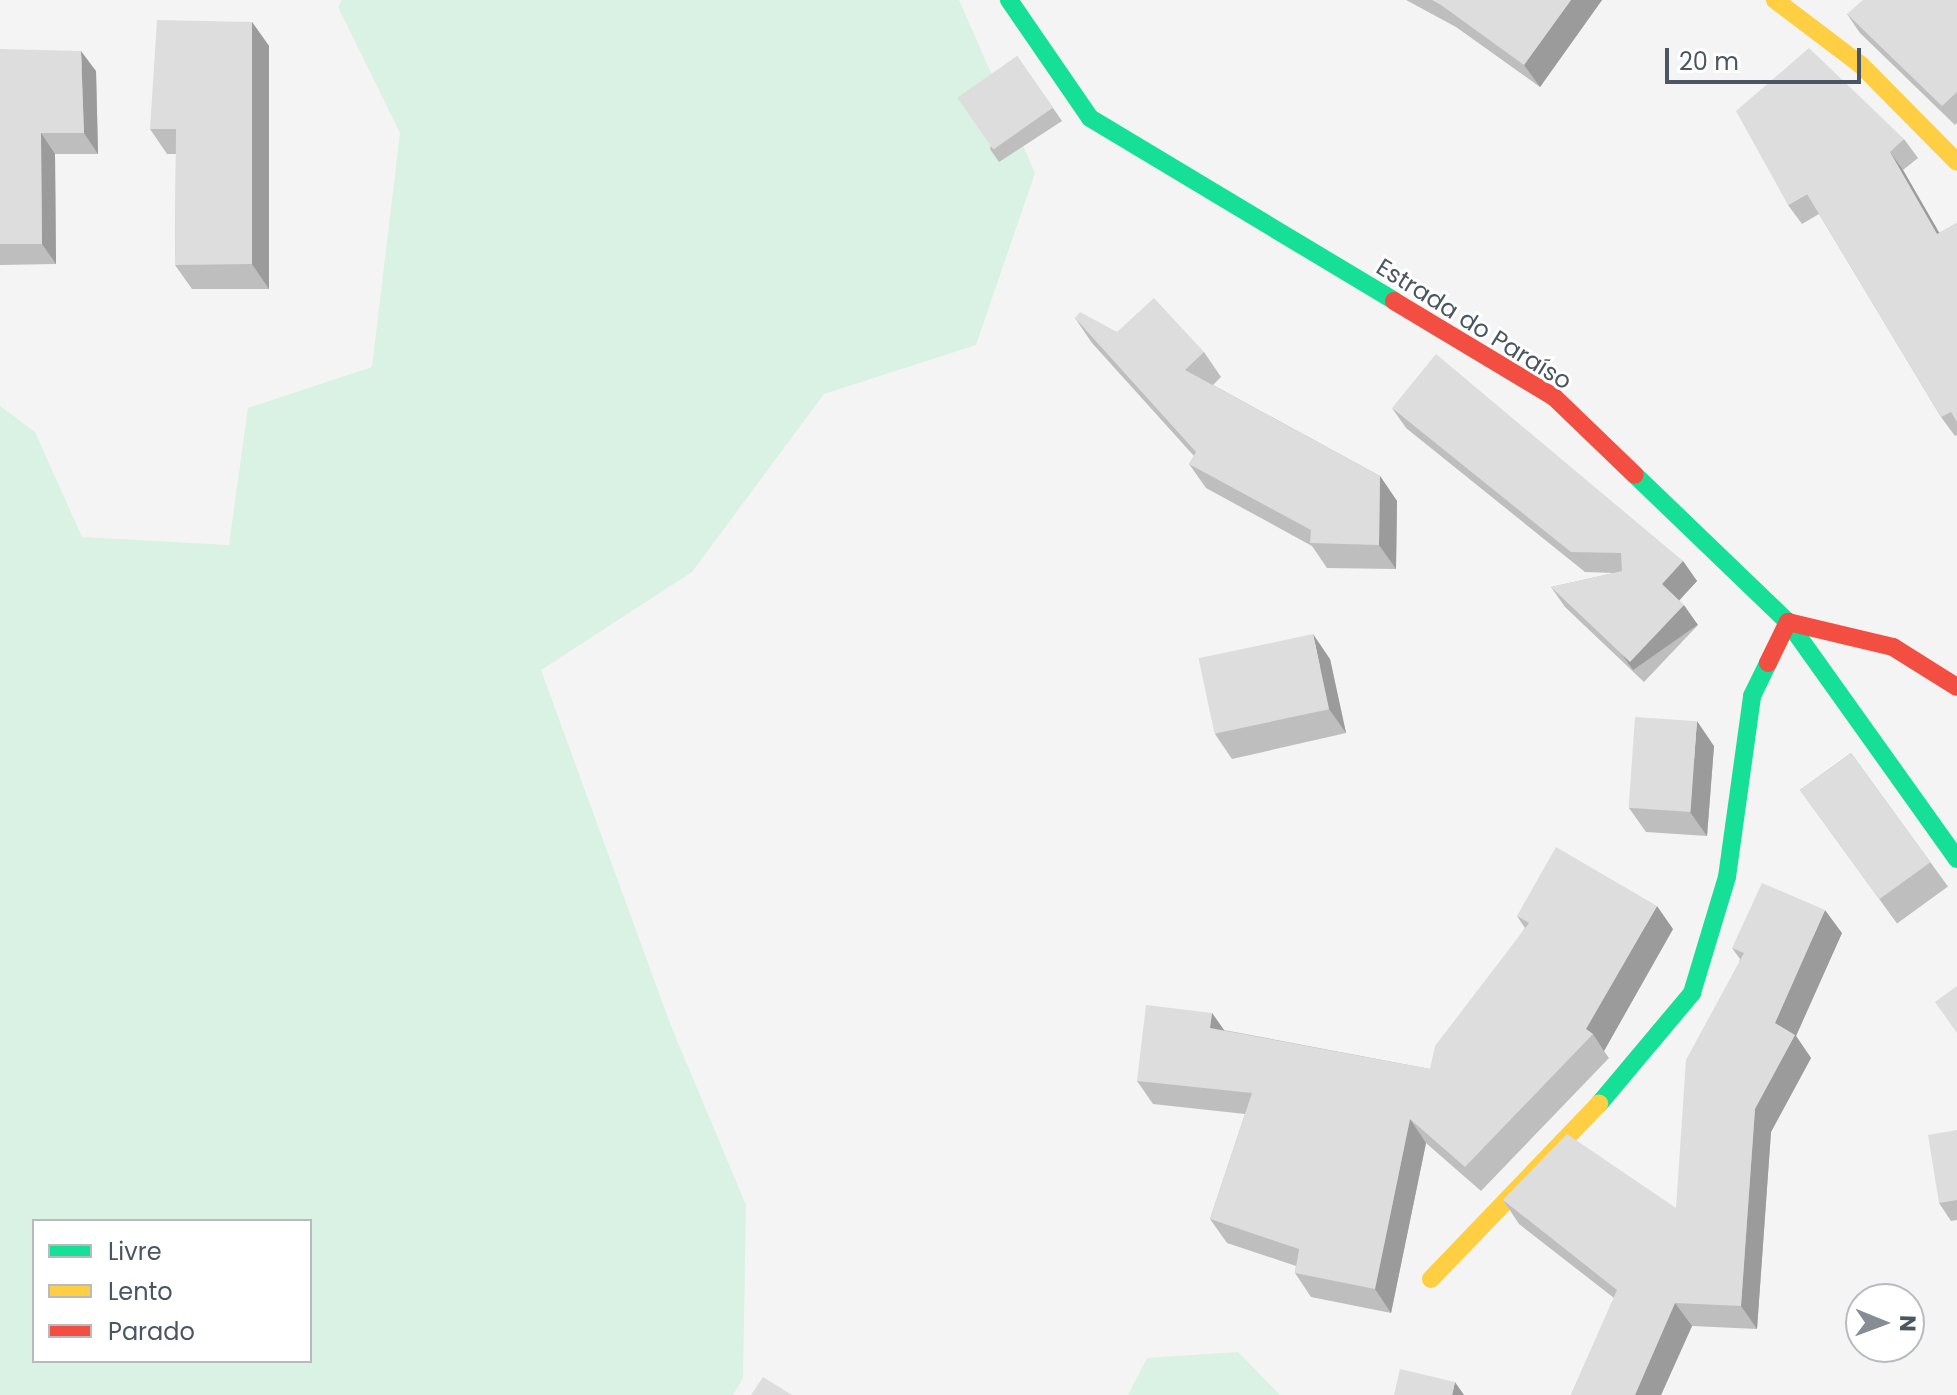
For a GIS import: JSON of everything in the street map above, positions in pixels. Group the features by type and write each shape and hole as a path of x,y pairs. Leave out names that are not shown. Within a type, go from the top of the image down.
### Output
{"street":[{"name":"Estrada do Paraíso","path":"1009,0 1090,118 1554,397 1788,622 1957,859"},
{"path":"1775,0 1861,65 1957,162"},
{"path":"1431,1279 1645,1057 1692,993 1727,877 1752,696 1788,622 1893,647 1957,687"}],"green space":[{"path":"342,0 959,0 1035,173 976,345 824,394 692,572 541,670 671,1026 746,1205 743,1378 733,1395 0,1395 0,406 35,432 82,537 229,545 248,408 372,367 400,133 338,7"},
{"path":"1238,1352 1280,1395 1128,1395 1147,1358"}],"building":[{"path":"1432,0 1571,0 1524,65"},
{"path":"1863,0 1957,0 1957,92 1942,106 1847,14"},
{"path":"157,20 252,22 252,264 175,265 176,129 150,129"},
{"path":"1809,48 1904,139 1890,152 1937,234 1957,223 1957,422 1951,412 1941,417 1807,194 1788,205 1736,111"},
{"path":"0,49 81,51 84,133 41,133 42,244 0,244"},
{"path":"1017,56 1053,108 993,149 957,98"},
{"path":"1154,298 1204,352 1185,370 1380,476 1379,545 1310,543 1311,530 1189,464 1196,452 1075,318 1080,312 1117,332"},
{"path":"1436,354 1683,561 1662,584 1684,605 1630,662 1551,587 1622,571 1621,553 1571,552 1392,408"},
{"path":"1313,634 1329,709 1215,734 1199,658"},
{"path":"1635,717 1697,721 1691,812 1629,808"},
{"path":"1851,753 1930,862 1879,899 1800,790"},
{"path":"1556,847 1657,906 1586,1029 1593,1034 1465,1167 1410,1119 1375,1289 1295,1273 1299,1249 1210,1219 1252,1093 1137,1081 1146,1005 1212,1013 1210,1028 1430,1069 1435,1046 1529,923 1517,916"},
{"path":"1762,883 1825,910 1775,1023 1795,1035 1755,1109 1741,1306 1675,1303 1635,1395 1571,1395 1617,1290 1503,1200 1567,1134 1676,1208 1686,1060 1744,953 1732,948"},
{"path":"1957,986 1957,1033 1935,1002"},
{"path":"1957,1130 1957,1200 1939,1203 1928,1135"},
{"path":"1400,1369 1455,1382 1452,1395 1394,1395"},
{"path":"763,1377 792,1395 751,1395"}],"traffic: fast":[{"path":"1009,0 1090,118 1394,301"},
{"path":"1635,475 1788,622 1957,859"},
{"path":"1599,1104 1692,993 1727,877 1752,696 1768,663"}],"traffic: slow":[{"path":"1775,0 1861,65 1957,162"},
{"path":"1431,1279 1599,1104"}],"traffic: jam":[{"path":"1394,301 1554,397 1635,475"},
{"path":"1768,663 1788,622 1893,647 1957,687"}]}
